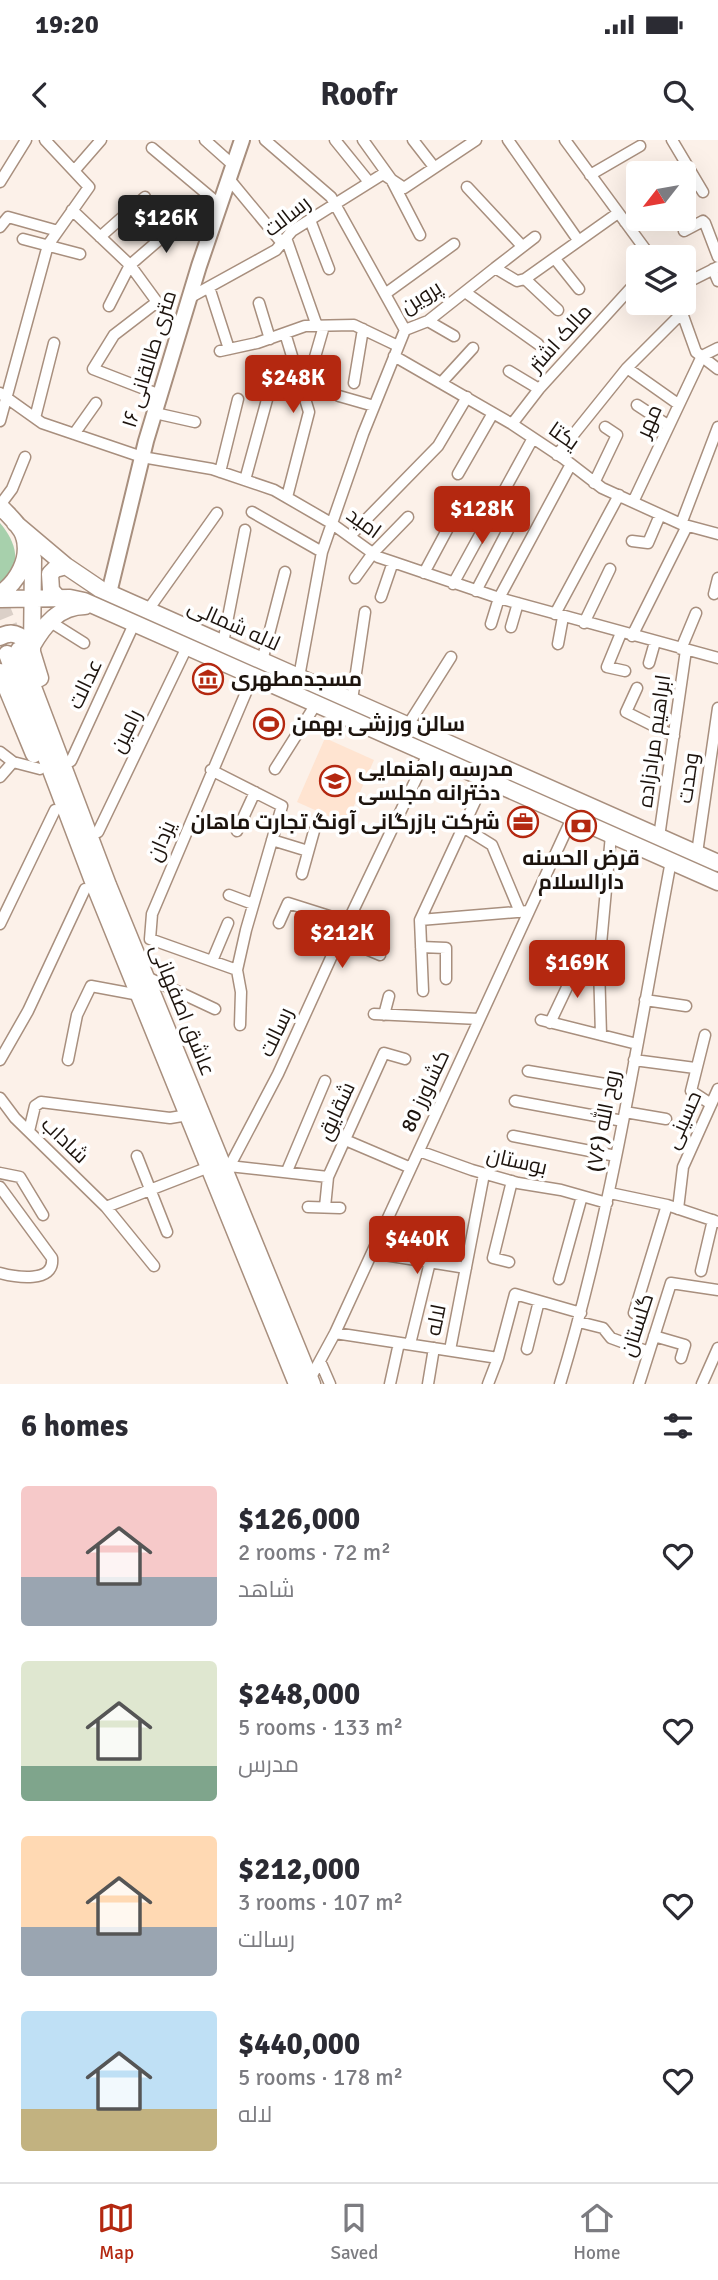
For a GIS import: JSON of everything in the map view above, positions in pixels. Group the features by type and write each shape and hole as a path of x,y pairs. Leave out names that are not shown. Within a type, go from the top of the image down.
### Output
{"main road":[{"path":"0,506 24,537 33,559 32,599 23,650 37,670 99,832 151,979 169,1051"},
{"name":"لاله شمالی","path":"15,523 66,566 109,593 718,863"},
{"path":"0,597 22,569 25,555 24,537"},
{"path":"58,598 51,590 50,575 55,569 66,566"},
{"name":"لاله شمالی","path":"0,597 84,601 718,882"},
{"path":"23,650 49,621 66,609 96,607"},
{"path":"0,637 6,633 16,634 28,642 23,650"},
{"name":"عاشق اصفهانی","path":"23,650 94,884 169,1051 228,1169 306,1382"},
{"path":"0,672 85,889 134,994 169,1051"},
{"path":"362,725 370,709"},
{"name":"عاشق اصفهانی","path":"169,1051 188,1115 209,1167 306,1382"}],"street":[{"path":"0,182 26,140"},
{"path":"0,421 4,395 48,245 89,187 45,140"},
{"path":"74,171 101,140"},
{"path":"205,140 284,241 320,326 304,396"},
{"name":"۱۶ متری طالقانی","path":"109,593 142,457 189,298 242,140"},
{"path":"265,140 333,200"},
{"path":"335,140 369,182"},
{"path":"363,140 391,179 420,234"},
{"path":"413,140 434,167"},
{"name":"رسالت","path":"189,298 276,250 333,200 383,174 404,188 476,140"},
{"path":"508,140 578,240"},
{"path":"565,140 642,245"},
{"path":"672,140 685,161"},
{"path":"590,174 640,146"},
{"path":"152,148 220,205"},
{"path":"467,187 522,246"},
{"path":"100,237 145,197"},
{"name":"رسالت","path":"333,200 404,330"},
{"path":"72,210 130,265 179,332"},
{"path":"495,268 517,281 525,279 618,213"},
{"path":"0,225 8,217 58,231"},
{"path":"310,220 329,269"},
{"path":"109,306 130,265 181,221"},
{"path":"684,232 703,221 718,257"},
{"name":"پروین","path":"299,677 322,552 404,330 428,321 535,237"},
{"path":"23,239 80,254"},
{"path":"385,294 454,244"},
{"path":"555,259 579,289"},
{"path":"696,278 715,268 718,281"},
{"path":"525,279 558,310"},
{"path":"209,287 225,350 305,326 354,325 363,329 354,383"},
{"path":"465,292 538,344"},
{"name":"مالک اشتر","path":"512,424 539,389 626,293"},
{"path":"157,302 114,335 93,369 160,396"},
{"path":"259,303 270,338"},
{"path":"557,455 626,368 674,315"},
{"path":"683,315 696,352 718,369"},
{"path":"428,321 454,336"},
{"name":"یکتا","path":"363,329 441,383 512,424 594,483 684,525 718,534"},
{"path":"285,333 309,412 287,497"},
{"path":"35,418 54,343"},
{"path":"441,383 473,348"},
{"path":"702,356 718,348"},
{"name":"مهر","path":"633,502 702,356"},
{"path":"626,368 678,404"},
{"path":"509,372 539,389"},
{"path":"245,480 274,374"},
{"name":"امید","path":"4,395 42,423 142,457 220,472 274,489 331,523 373,553 393,562 453,584 559,616 718,658"},
{"path":"339,397 374,406"},
{"path":"350,536 438,446 467,397"},
{"path":"220,472 238,398"},
{"path":"74,434 96,403"},
{"path":"637,405 669,426"},
{"path":"155,413 195,422"},
{"path":"458,474 493,413"},
{"path":"632,636 684,525 718,427"},
{"path":"594,483 617,435 605,428"},
{"path":"453,584 533,439"},
{"path":"0,506 12,489 25,457"},
{"path":"491,624 499,598 571,464"},
{"path":"424,573 462,502 449,495"},
{"path":"558,644 559,616 619,495"},
{"path":"476,591 520,507 501,497"},
{"path":"252,512 322,552"},
{"path":"148,610 217,513"},
{"path":"632,541 648,544 660,515"},
{"path":"355,578 373,553 408,517"},
{"path":"223,643 245,530"},
{"path":"381,597 393,562"},
{"path":"584,623 610,569"},
{"path":"262,661 285,572"},
{"path":"714,594 718,578"},
{"path":"511,627 518,603"},
{"path":"352,700 365,612"},
{"name":"ابراهیم مرادزاده","path":"659,837 684,649 696,612"},
{"path":"49,621 84,643"},
{"name":"عدالت","path":"71,761 134,624"},
{"path":"621,633 607,667 625,671"},
{"path":"649,663 655,642"},
{"name":"رامین","path":"99,832 187,647"},
{"path":"408,726 451,657"},
{"name":"یزدان","path":"237,970 150,939 152,914 253,676"},
{"path":"637,688 626,712 674,736"},
{"path":"275,769 316,704"},
{"name":"وحدت","path":"697,853 718,708"},
{"path":"0,752 13,762 40,769"},
{"name":"رسالت","path":"228,1169 278,1074 428,754"},
{"path":"0,777 13,762"},
{"path":"211,770 282,806 237,970 241,992 240,1025"},
{"path":"423,991 420,920 485,780"},
{"path":"237,831 255,792"},
{"path":"0,925 55,810"},
{"name":"کشاورز 80","path":"306,1382 335,1333 480,1020 525,911 572,818"},
{"path":"420,920 525,911 492,845 463,827"},
{"path":"302,874 314,831"},
{"path":"601,1035 599,966 611,835"},
{"path":"272,840 308,851"},
{"name":"روح الله (۷۶)","path":"560,1384 580,1318 608,1198 671,862"},
{"path":"0,1060 28,1011 85,889"},
{"path":"229,895 253,904"},
{"path":"279,923 288,903 348,922"},
{"path":"212,961 228,923"},
{"path":"340,937 380,955"},
{"path":"421,947 446,948 446,979"},
{"path":"599,966 579,962 545,1022 637,1044"},
{"path":"151,979 215,1009"},
{"path":"68,1060 78,1014 91,986 134,994"},
{"path":"389,996 379,1014 480,1020"},
{"path":"645,1000 686,1006"},
{"path":"705,1035 691,1091 711,1104"},
{"name":"شقایق","path":"325,1207 328,1177 384,1053 405,1059"},
{"path":"634,1060 695,1068"},
{"path":"528,1071 629,1088"},
{"path":"287,1171 325,1081"},
{"name":"حسینی","path":"678,1209 683,1167 718,1089"},
{"name":"شاداب","path":"0,1098 29,1131 106,1207 155,1266"},
{"path":"515,1101 666,1119"},
{"path":"29,1131 36,1105 41,1102 170,1118 188,1115"},
{"path":"513,1136 616,1156"},
{"path":"343,1139 411,1168"},
{"name":"بوستان","path":"419,1151 512,1181 582,1196 667,1205 716,1221"},
{"path":"137,1156 167,1232"},
{"path":"106,1207 209,1167"},
{"path":"228,1169 287,1171 328,1177"},
{"path":"0,1173 20,1177 43,1214"},
{"name":"لاله","path":"450,1350 484,1174"},
{"path":"509,1262 493,1258 512,1181"},
{"path":"0,1187 53,1263 51,1268 35,1278 0,1273"},
{"path":"559,1279 582,1196"},
{"path":"634,1313 667,1205"},
{"path":"308,1207 340,1208"},
{"path":"701,1271 716,1221"},
{"path":"372,1253 466,1268"},
{"name":"لاله","path":"405,1343 430,1262"},
{"name":"گلستان","path":"639,1384 671,1283 718,1290"},
{"path":"488,1384 498,1358 515,1294 580,1318 603,1328 611,1338 649,1352"},
{"path":"527,1349 539,1301"},
{"path":"335,1333 498,1358"},
{"path":"654,1336 685,1345 681,1358"},
{"path":"390,1384 405,1343"},
{"path":"428,1384 434,1348"},
{"path":"702,1384 715,1364 718,1348"},
{"path":"320,1361 330,1384"}],"shaded area":[{"name":"مدرسه راهنمایی دخترانه مجلسی","path":"325,738 374,760 346,824 297,802"}],"green space":[{"path":"0,523 10,538 15,561 8,575 0,582"}],"tunnel":[{"path":"0,603 17,645"}],"place":[{"name":"مسجدمطهری","path":"208,679"},
{"name":"سالن ورزشی بهمن","path":"269,724"},
{"name":"مدرسه راهنمایی دخترانه مجلسی","path":"335,781"},
{"name":"شرکت بازرگانی آونگ تجارت ماهان","path":"523,822"},
{"name":"قرض الحسنه دارالسلام","path":"581,826"}]}
